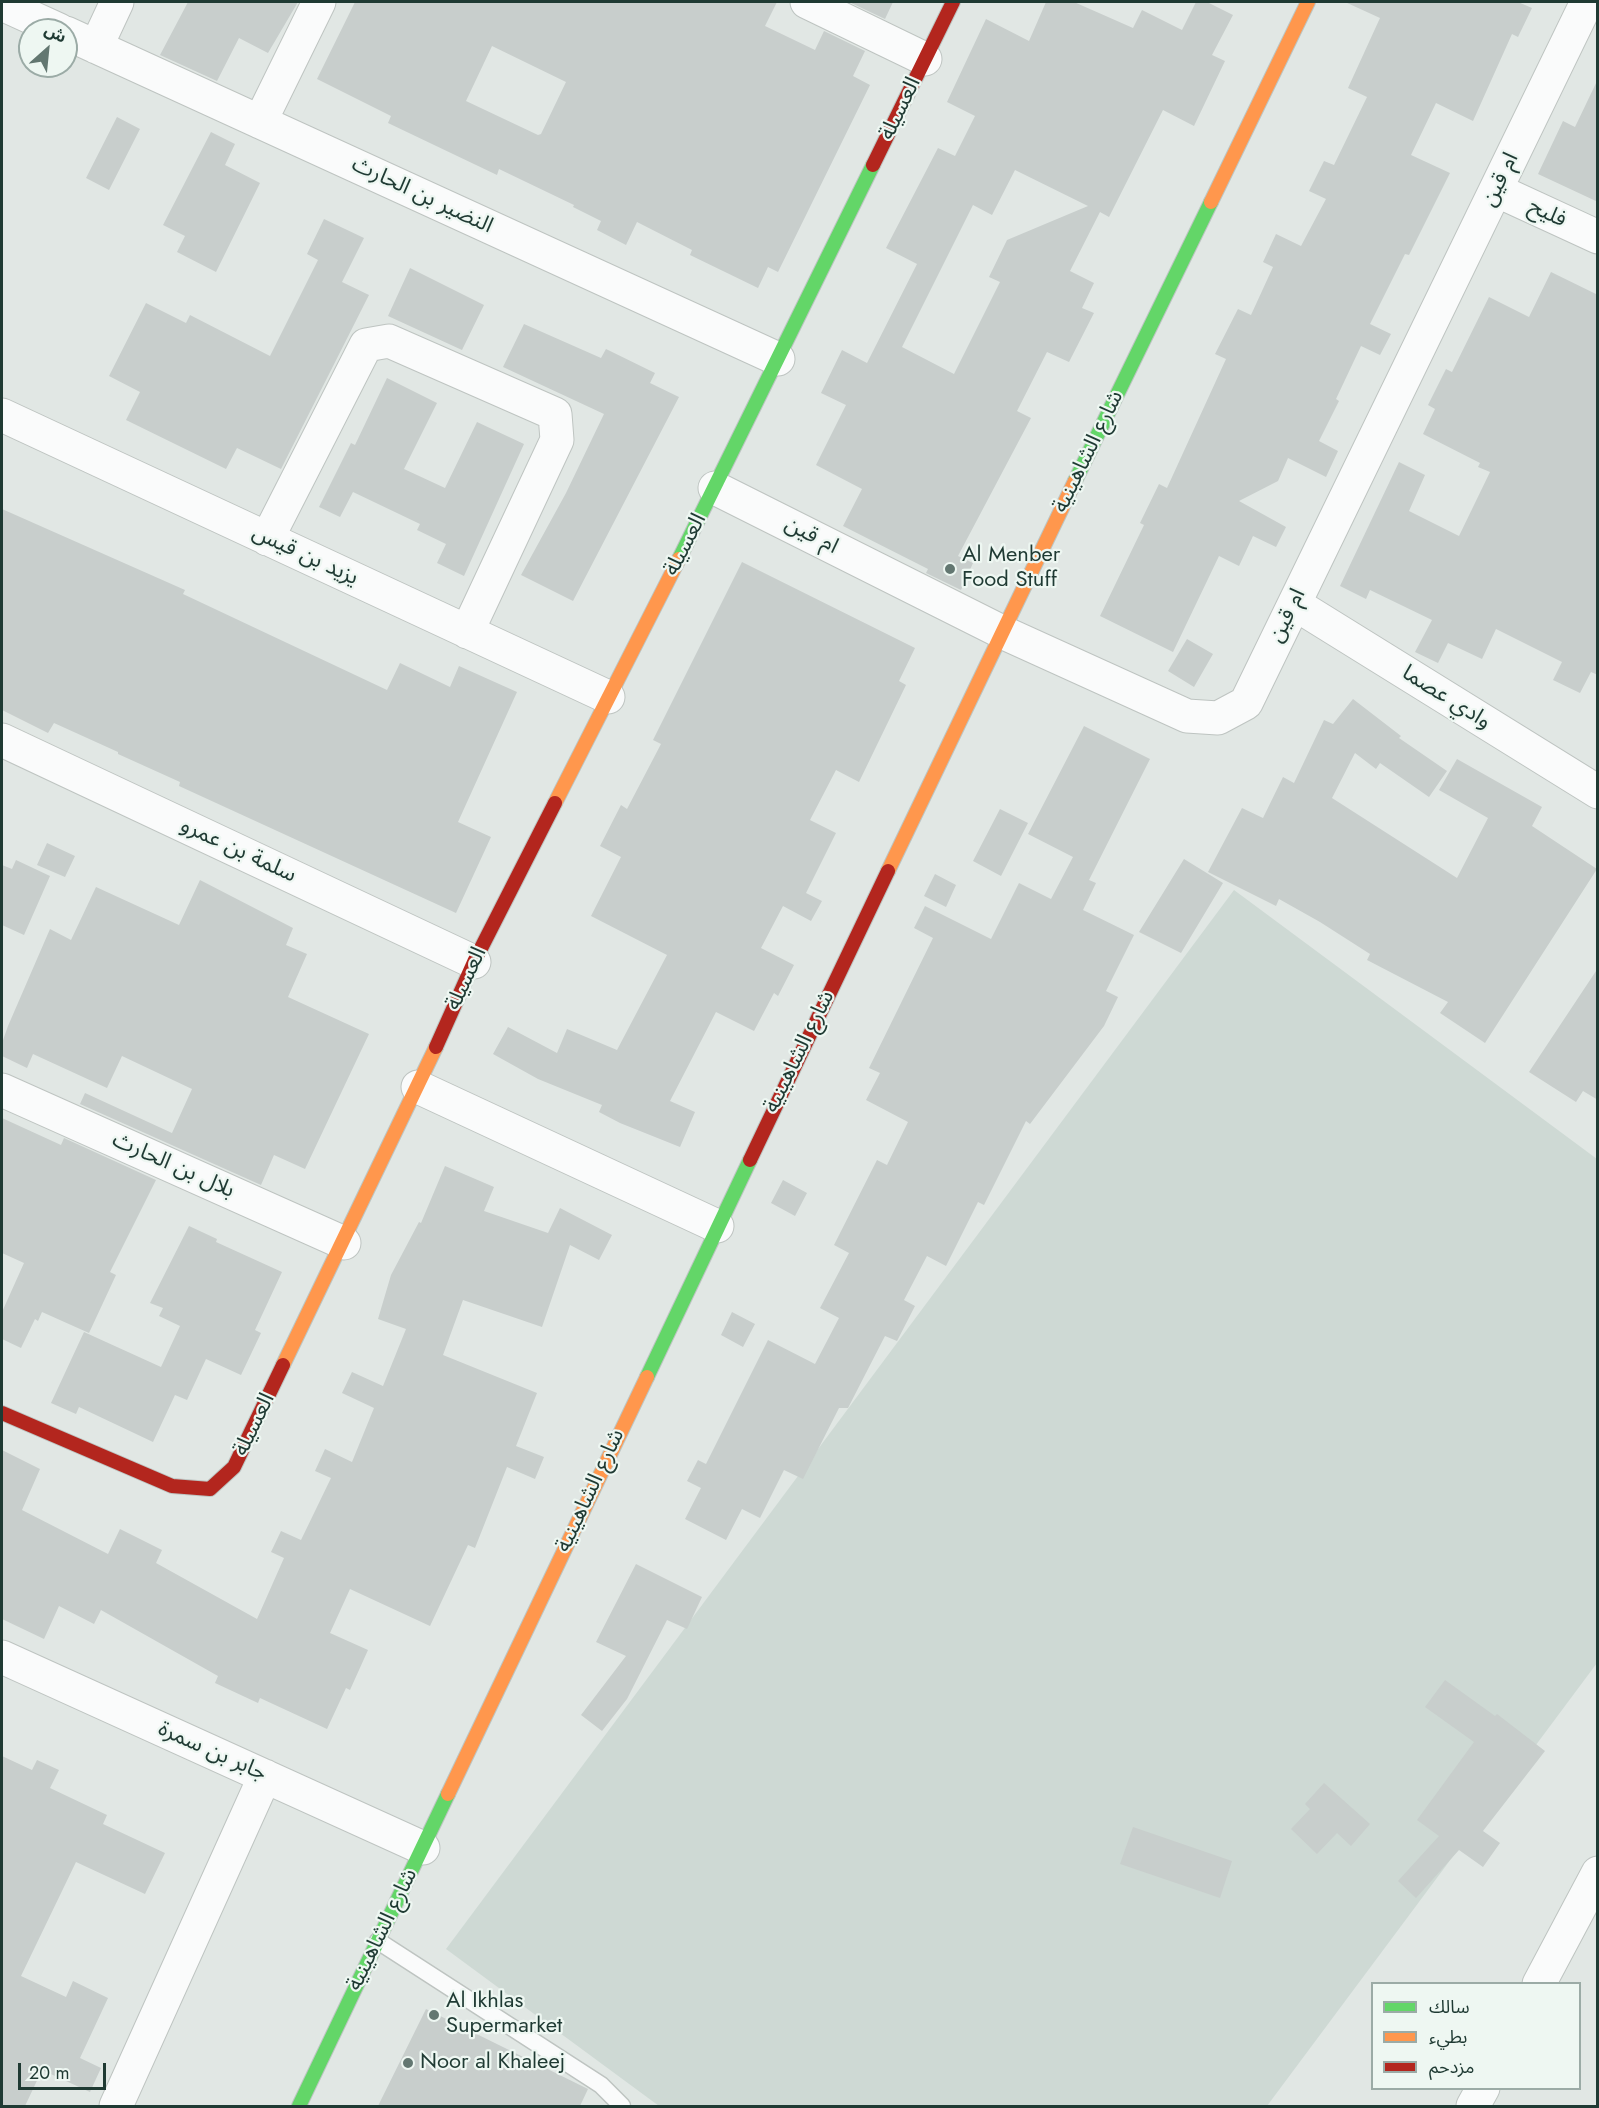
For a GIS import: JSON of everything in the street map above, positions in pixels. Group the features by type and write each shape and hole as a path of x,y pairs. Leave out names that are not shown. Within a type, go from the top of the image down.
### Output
{"street":[{"path":"96,47 117,2"},
{"path":"260,123 319,2"},
{"path":"807,2 925,59"},
{"name":"العسيلة","path":"2,1413 172,1486 210,1488 234,1467 418,1088 474,962 715,488 953,2"},
{"name":"شارع الشاهينية","path":"299,2106 717,1226 1308,2"},
{"name":"ام قين","path":"715,488 1002,632 1187,716 1218,718 1246,703 1587,2"},
{"path":"2,4 33,18"},
{"name":"النضير بن الحارث","path":"78,39 778,359"},
{"name":"فليح","path":"1496,190 1598,237"},
{"path":"267,539 366,345 389,341 555,414 557,440 467,632"},
{"name":"يزيد بن قيس","path":"2,415 608,697"},
{"name":"وادي عصما","path":"1295,604 1598,792"},
{"name":"سلمة بن عمرو","path":"2,740 474,962"},
{"path":"418,1088 717,1226"},
{"name":"بلال بن الحارث","path":"2,1090 344,1243"},
{"name":"جابر بن سمرة","path":"2,1657 423,1848"},
{"path":"116,2106 265,1776"},
{"path":"1540,1982 1598,1873"},
{"path":"1473,2106 1482,2090"}],"lane":[{"path":"378,1941 601,2085 622,2106"}],"shaded area":[{"path":"1234,890 1597,1159 1597,1663 1267,2106 659,2106 446,1949"}],"building":[{"path":"188,2 298,2 268,53 239,38 217,81 160,55"},
{"path":"355,2 777,2 765,26 815,50 824,31 865,51 853,76 870,85 778,272 768,267 758,288 690,255 692,250 637,222 626,245 597,230 601,221 573,207 574,205 499,169 497,175 388,123 391,116 317,79","holes":["492,46 566,82 541,134 538,135 466,101"]},
{"path":"849,2 893,2 885,19"},
{"path":"1046,2 1074,2 1133,28 1142,10 1182,30 1196,2 1207,2 1233,15 1212,55 1225,61 1194,126 1163,110 1109,217 1100,212 1070,271 1094,283 1082,308 1094,313 1069,362 1047,352 1017,411 1031,418 958,556 973,563 961,590 926,573 928,569 843,526 862,489 816,465 846,405 821,393 842,350 867,363 917,264 886,248 938,148 955,156 975,116 947,102 986,19 1029,41","holes":["1015,170 1088,206 1007,240 989,277 1000,282 954,374 902,347 973,205 992,215"]},
{"path":"1345,2 1518,2 1532,8 1518,37 1512,34 1473,121 1436,103 1411,155 1450,173 1409,255 1405,254 1370,324 1391,334 1380,355 1361,346 1336,399 1339,401 1319,441 1338,451 1326,477 1288,458 1278,481 1239,501 1286,527 1276,547 1253,536 1239,566 1219,556 1173,652 1100,616 1144,525 1140,523 1159,484 1167,488 1226,359 1215,354 1238,309 1251,315 1273,267 1263,262 1276,234 1301,246 1326,199 1309,191 1324,161 1334,165 1367,97 1348,88 1380,18"},
{"path":"1598,79 1598,202 1538,174 1563,121 1575,127"},
{"path":"117,117 140,129 109,190 86,178"},
{"path":"211,132 235,144 225,165 260,183 216,272 177,252 185,236 163,225"},
{"path":"324,219 364,238 342,282 369,295 281,469 237,448 226,469 126,420 140,392 109,376 146,303 186,323 190,315 270,356 318,260 307,254"},
{"path":"410,268 484,305 462,350 388,316"},
{"path":"1551,272 1598,295 1598,675 1591,672 1580,693 1553,680 1562,662 1496,629 1482,659 1448,643 1438,663 1415,652 1432,620 1370,590 1366,599 1340,586 1399,462 1425,475 1409,511 1459,536 1490,472 1478,467 1480,463 1423,434 1435,409 1428,405 1446,369 1452,372 1489,297 1529,317"},
{"path":"524,324 601,358 606,349 655,373 650,383 679,397 573,601 521,575 566,493 604,414 503,367"},
{"path":"387,378 437,403 404,469 445,488 477,422 524,444 464,576 437,563 446,544 417,530 420,524 353,492 340,517 319,507 351,443 355,445"},
{"path":"2,509 185,590 183,594 387,690 400,663 450,687 459,666 517,692 458,822 491,837 456,913 179,786 180,782 54,723 48,733 2,710"},
{"path":"742,562 915,648 899,681 906,685 859,782 836,770 810,820 836,833 806,893 822,901 811,921 783,906 761,948 794,965 778,996 774,993 754,1031 716,1012 670,1101 695,1112 680,1147 620,1123 599,1112 602,1105 538,1079 493,1054 508,1027 557,1053 567,1029 617,1050 667,955 591,916 621,857 600,846 621,805 627,809 661,744 653,740"},
{"path":"1187,639 1213,654 1194,687 1168,671"},
{"path":"1353,699 1401,736 1399,738 1447,771 1429,797 1380,763 1376,769 1355,753 1332,798 1457,878 1488,818 1439,790 1457,759 1542,807 1532,826 1597,869 1485,1043 1440,1013 1448,1002 1367,960 1370,954 1320,922 1279,899 1276,906 1208,872 1242,808 1263,818 1283,777 1294,783 1324,720 1333,724"},
{"path":"1084,726 1150,759 1089,880 1096,883 1083,910 1134,935 1106,991 1118,997 1104,1026 1030,1124 1026,1121 984,1205 978,1202 946,1266 927,1256 904,1300 915,1306 897,1341 885,1336 848,1408 839,1408 803,1479 784,1470 760,1518 742,1509 726,1540 685,1519 701,1488 687,1481 698,1460 706,1464 768,1340 815,1364 839,1318 820,1308 849,1253 834,1245 877,1160 887,1165 908,1122 866,1100 880,1073 869,1068 933,938 914,928 925,906 991,939 1019,883 1051,899 1073,857 1028,834"},
{"path":"1000,809 1028,823 1001,876 973,861"},
{"path":"47,843 75,856 65,877 37,865"},
{"path":"1184,859 1223,883 1181,953 1139,932"},
{"path":"16,860 50,876 24,935 2,925 2,865 12,869"},
{"path":"935,874 956,885 946,907 924,896"},
{"path":"200,880 293,928 286,945 307,954 288,997 369,1034 305,1169 274,1155 261,1185 80,1104 85,1093 172,1133 192,1089 122,1056 107,1088 33,1054 27,1068 2,1056 2,1043 8,1026 50,929 71,940 96,887 179,925"},
{"path":"1598,968 1598,1100 1583,1091 1576,1102 1529,1072"},
{"path":"2,1118 61,1145 64,1138 156,1180 110,1272 116,1275 89,1333 42,1312 38,1321 35,1319 21,1348 2,1339 2,1312 24,1263 2,1253"},
{"path":"445,1166 494,1187 484,1211 548,1233 560,1208 612,1235 599,1260 570,1245 542,1327 463,1300 443,1355 537,1393 516,1446 544,1457 535,1479 507,1467 475,1548 468,1545 430,1626 350,1589 330,1633 368,1650 350,1690 346,1688 327,1729 260,1698 258,1703 215,1683 218,1676 101,1610 94,1624 59,1606 44,1639 2,1619 2,1450 40,1469 22,1510 108,1554 120,1529 162,1550 156,1563 257,1619 284,1558 271,1552 281,1531 301,1540 331,1478 315,1471 325,1449 352,1462 374,1408 342,1393 352,1372 383,1386 406,1329 378,1319 391,1275 419,1222 421,1223"},
{"path":"783,1180 807,1193 795,1216 771,1203"},
{"path":"189,1226 217,1239 216,1242 282,1272 255,1330 261,1333 241,1375 206,1359 187,1400 175,1395 153,1442 79,1407 76,1414 51,1403 84,1332 161,1367 180,1326 159,1316 163,1308 150,1303"},
{"path":"732,1312 755,1324 743,1347 721,1335"},
{"path":"636,1564 702,1597 687,1629 667,1620 627,1699 602,1731 581,1715 626,1656 596,1642"},
{"path":"1445,1680 1495,1716 1497,1714 1545,1751 1483,1831 1500,1843 1483,1867 1459,1850 1416,1898 1398,1881 1439,1836 1417,1820 1474,1742 1425,1707"},
{"path":"2,1756 32,1770 37,1760 59,1770 50,1788 107,1815 103,1824 165,1853 145,1894 76,1862 21,1976 66,1997 73,1981 108,1998 80,2058 101,2068 90,2092 42,2070 25,2106 2,2106"},
{"path":"1324,1783 1370,1824 1351,1846 1337,1833 1317,1854 1291,1829 1310,1809 1305,1804"},
{"path":"1133,1827 1232,1861 1220,1898 1120,1864"},
{"path":"426,2009 588,2089 580,2106 378,2106"}],"traffic: fast":[{"path":"679,559 873,165"},
{"path":"1075,481 1211,202"},
{"path":"647,1377 750,1160"},
{"path":"299,2106 448,1794"}],"traffic: slow":[{"path":"1211,202 1308,2"},
{"path":"888,871 1075,481"},
{"path":"555,803 679,559"},
{"path":"283,1365 436,1047"},
{"path":"448,1794 647,1377"}],"traffic: jam":[{"path":"873,165 953,2"},
{"path":"436,1047 474,962 555,803"},
{"path":"750,1160 888,871"},
{"path":"2,1413 172,1486 210,1489 234,1467 283,1365"}],"place":[{"name":"Al Menber Food Stuff","path":"950,569"},
{"name":"Al Ikhlas Supermarket","path":"434,2015"},
{"name":"Noor al Khaleej","path":"408,2063"}]}
